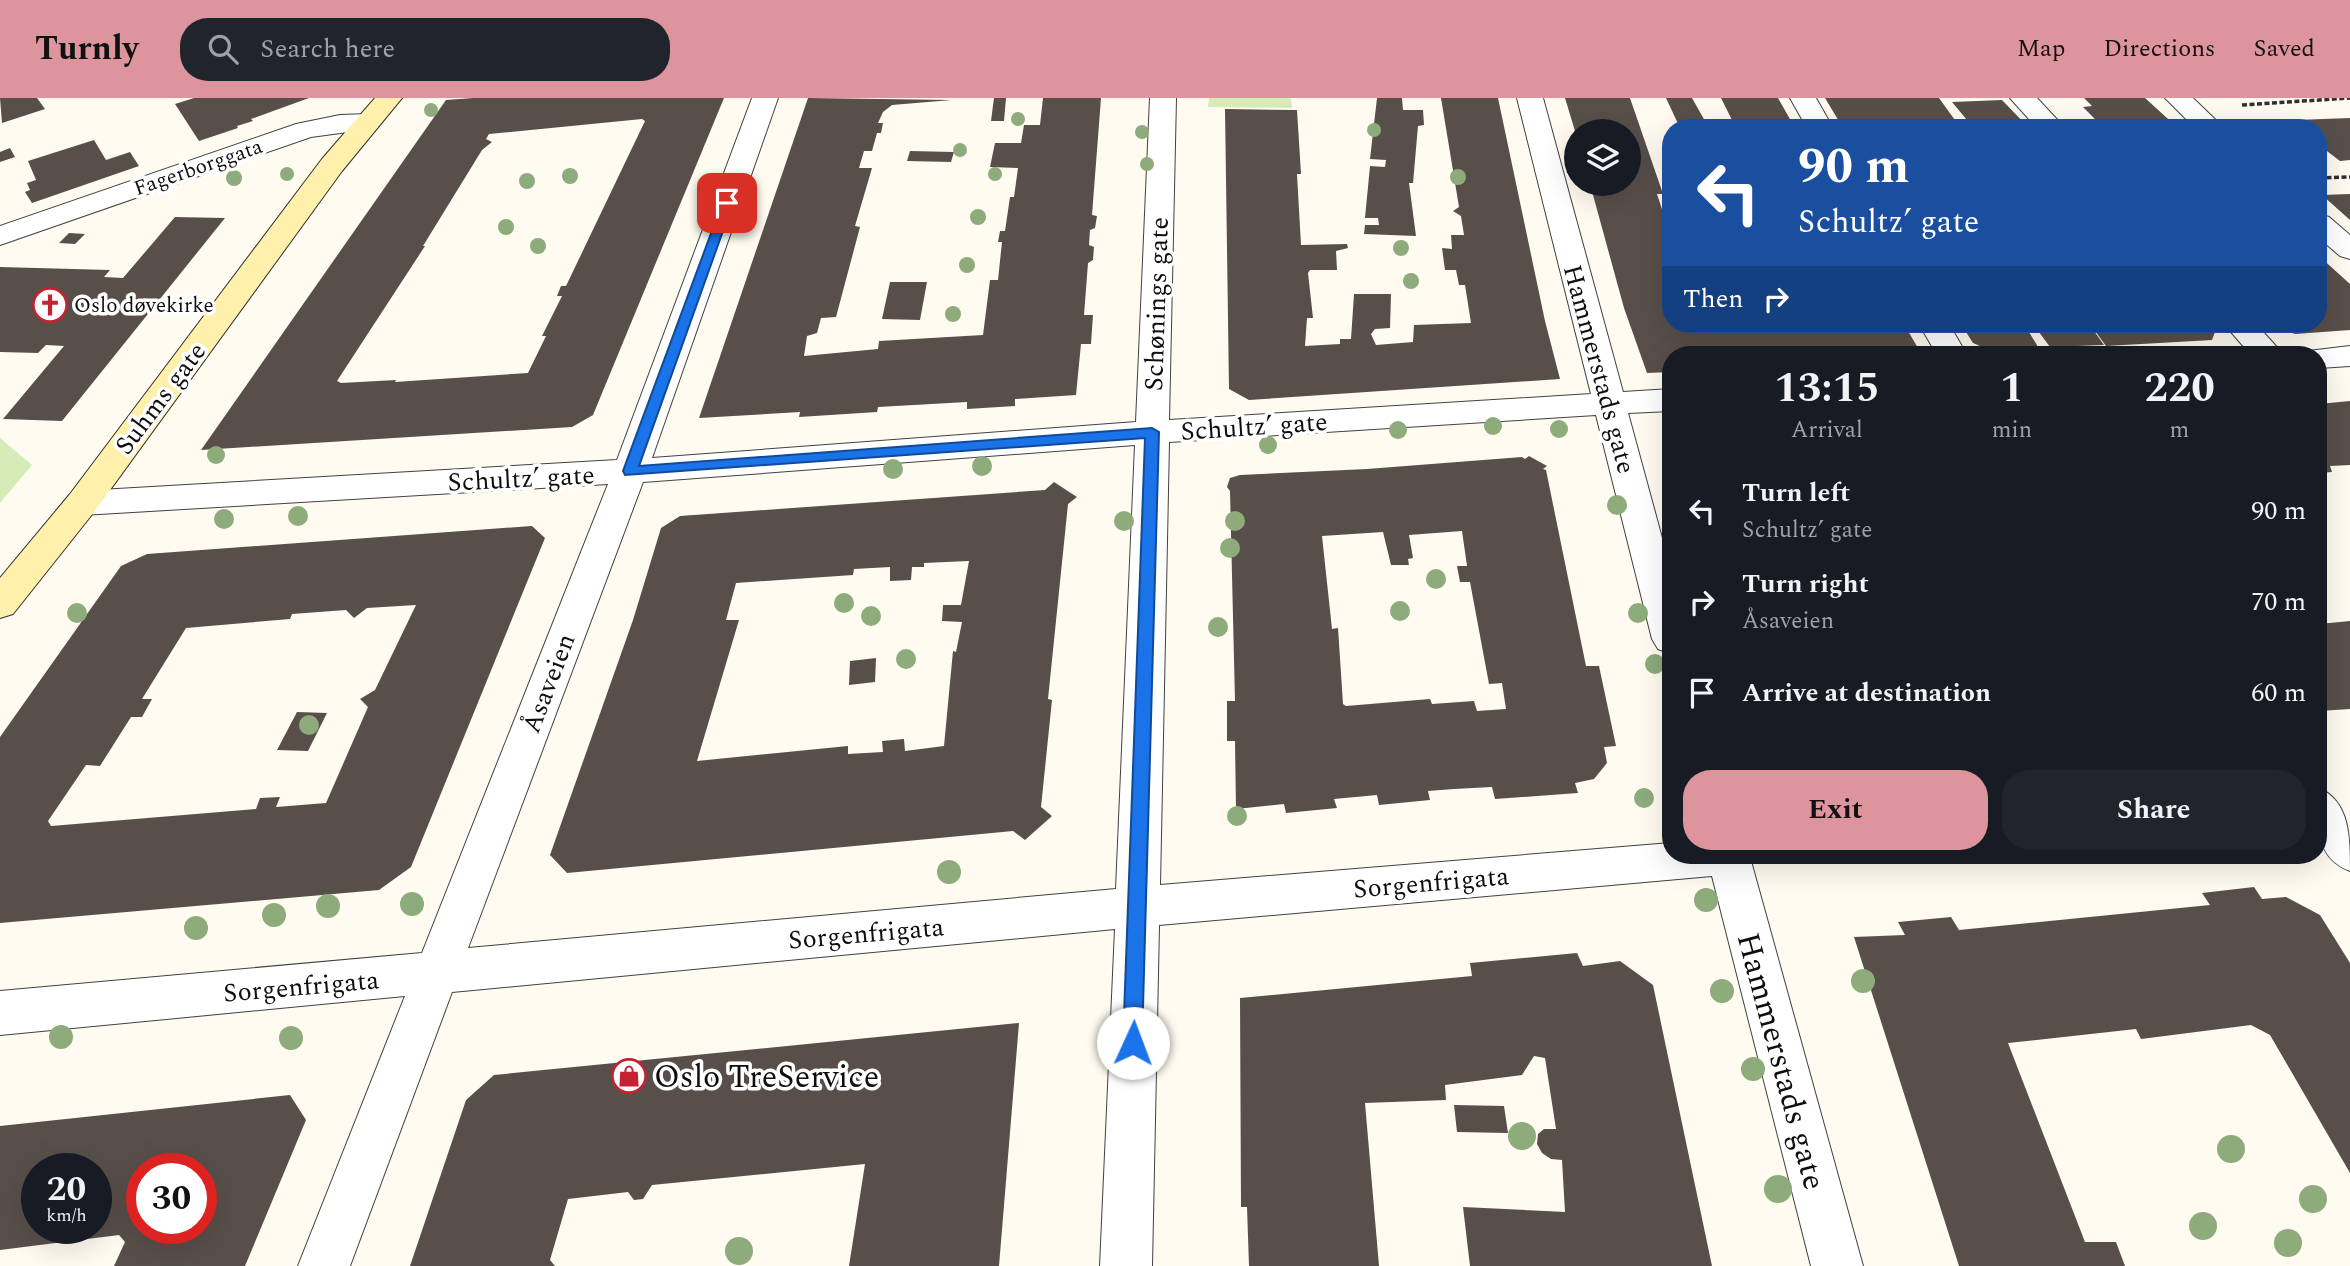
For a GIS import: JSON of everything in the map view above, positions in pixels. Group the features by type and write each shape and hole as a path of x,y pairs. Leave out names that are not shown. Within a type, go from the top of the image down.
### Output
{"street":[{"path":"368,122 389,98"},
{"name":"Åsaveien","path":"324,1266 434,974 630,471 765,98"},
{"name":"Schønings gate","path":"1126,1266 1163,98"},
{"name":"Hammerstads gate","path":"1530,98 1662,604"},
{"path":"1803,98 1815,119"},
{"path":"2023,98 2043,119"},
{"path":"2183,103 2201,119"},
{"name":"Fagerborggata","path":"0,236 305,130 340,123 368,122"},
{"name":"Suhms gate","path":"4,594 82,503 332,166 368,122"},
{"path":"2327,230 2350,250"},
{"path":"2247,333 2260,346"},
{"path":"2327,357 2350,356"},
{"name":"Schultz’ gate","path":"82,503 630,471 1152,432 1662,401"},
{"path":"2327,799 2350,797"},
{"path":"2327,818 2350,852"},
{"name":"Sorgenfrigata","path":"0,1013 1137,907 1662,862"},
{"name":"Hammerstads gate","path":"1731,864 1837,1266"}],"path":[{"path":"2183,103 2350,98"},
{"path":"2327,178 2350,177"}],"green space":[{"path":"1209,98 1291,98 1292,108 1208,107"},
{"path":"0,438 32,465 0,503"}],"building":[{"path":"0,98 37,98 45,109 2,123"},
{"path":"194,98 309,98 199,141 175,104"},
{"path":"724,98 593,415 572,427 201,450 446,100","holes":["642,119 645,121 566,286 561,286 557,296 562,296 542,336 546,336 528,373 395,382 396,380 337,381 425,246 482,150 492,142 486,139 489,134"]},
{"path":"808,98 952,100 892,105 883,112 878,123 883,123 881,133 877,133 872,151 864,151 859,168 872,168 855,226 860,227 836,317 821,318 817,333 807,336 804,356 878,349 879,341 983,335 990,280 998,280 1002,242 998,242 1000,231 1005,231 1018,168 990,167 995,143 1021,143 1024,125 1040,125 1043,98 1101,98 1092,215 1097,216 1095,228 1090,230 1089,245 1094,247 1093,260 1088,263 1084,315 1093,315 1091,344 1081,344 1076,395 1015,399 1015,406 967,409 967,402 878,407 877,412 799,417 800,412 699,418"},
{"path":"994,98 1006,98 1004,121 991,121"},
{"path":"1377,98 1402,98 1403,110 1423,110 1424,125 1418,126 1413,183 1409,183 1416,236 1364,234 1365,225 1379,225 1378,218 1365,218 1370,166 1385,167 1386,160 1370,159"},
{"path":"1441,98 1498,98 1545,321 1560,379 1249,400 1229,389 1225,109 1297,110 1301,174 1297,174 1301,245 1347,244 1348,248 1336,251 1337,270 1310,270 1308,273 1313,318 1307,318 1305,346 1340,344 1340,339 1351,339 1354,294 1391,294 1390,328 1375,329 1371,334 1376,345 1413,342 1414,325 1471,323 1465,285 1459,285 1456,270 1445,270 1442,248 1452,249 1451,235 1464,235 1461,216 1453,211 1459,207"},
{"path":"1565,98 1630,98 1637,119 1571,119"},
{"path":"1666,98 1692,98 1704,119 1676,119"},
{"path":"1721,98 1778,98 1790,119 1732,119"},
{"path":"1825,98 1939,98 1954,119 1838,119"},
{"path":"2084,98 2145,98 2168,119 2095,119 2083,107 2092,106"},
{"path":"2002,100 2020,119 1966,119 1952,102"},
{"path":"2350,118 2350,160 2340,161 2327,151 2327,119 2323,119"},
{"path":"1641,130 1662,191 1662,194 1657,194 1662,209 1662,333 1909,333 1917,346 1662,346 1662,372 1647,373 1624,308 1593,196 1641,196"},
{"path":"94,140 106,160 130,152 139,166 32,203 25,192 30,190 27,183 36,180 28,161"},
{"path":"10,148 15,157 0,162 0,152"},
{"path":"910,151 954,152 951,162 907,161"},
{"path":"2350,194 2350,220 2327,199 2327,195"},
{"path":"175,217 225,218 62,421 3,419 64,346 46,345 38,353 0,352 0,267 110,270 104,277 123,278"},
{"path":"69,233 85,234 75,244 59,243"},
{"path":"2327,263 2350,284 2350,330 2327,332"},
{"path":"890,282 927,282 920,320 882,319"},
{"path":"1967,333 2030,333 2037,346 1980,346 1973,343"},
{"path":"2040,333 2095,333 2104,345 2077,346 2049,346"},
{"path":"2097,333 2215,333 2212,340 2106,346"},
{"path":"2350,401 2350,465 2330,466 2332,472 2327,472 2327,403"},
{"path":"1529,456 1547,466 1543,469 1546,470 1586,666 1599,666 1616,746 1604,747 1607,763 1594,779 1575,783 1578,793 1495,799 1492,787 1428,791 1430,800 1379,805 1377,795 1334,799 1337,808 1286,813 1284,804 1236,809 1235,741 1227,741 1227,701 1235,701 1230,491 1227,487 1230,478 1240,475 1367,469 1522,457 1525,459","holes":["1462,531 1467,566 1457,566 1460,582 1470,582 1489,684 1502,683 1506,709 1477,711 1474,701 1432,704 1430,699 1346,706 1343,704 1338,628 1332,629 1322,536 1383,532 1391,565 1409,565 1408,559 1413,558 1409,535"]},
{"path":"1054,482 1077,497 1068,504 1048,699 1052,700 1041,807 1052,816 1025,840 1013,831 567,873 550,855 633,620 661,528 680,516 1045,490","holes":["969,561 961,605 943,605 942,621 962,622 956,652 953,651 944,746 905,751 904,739 882,741 883,752 848,754 848,746 697,761 739,620 726,620 736,583 853,575 854,569 890,567 890,581 911,580 912,567 924,567 924,563"]},
{"path":"532,526 545,538 411,867 379,890 0,923 0,737 121,566 147,554","holes":["416,605 375,690 360,699 368,707 326,803 276,807 280,797 260,798 256,809 51,826 48,821 86,765 100,766 131,717 142,717 152,699 142,699 186,628 290,619 292,614 346,610 354,618 367,608"]},
{"path":"2350,621 2350,709 2327,710 2327,623"},
{"path":"876,658 875,682 849,685 850,661"},
{"path":"297,712 327,713 308,751 277,750"},
{"path":"2254,887 2262,899 2286,897 2320,915 2350,963 2350,1173 2270,1035 2251,1025 2141,1039 2136,1029 2008,1043 2085,1242 2116,1242 2125,1266 1959,1266 1854,937 1905,935 1898,922 1951,917 1959,930 2210,905 2202,893"},
{"path":"1577,953 1583,966 1620,961 1653,985 1712,1266 1470,1266 1463,1207 1565,1212 1562,1160 1551,1159 1542,1153 1537,1144 1538,1134 1544,1129 1556,1129 1545,1058 1534,1056 1522,1075 1445,1085 1446,1100 1365,1103 1379,1266 1249,1266 1247,1207 1241,1207 1240,998 1472,976 1470,963"},
{"path":"1019,1023 999,1266 849,1266 865,1164 652,1185 643,1199 634,1200 628,1192 568,1199 550,1260 555,1266 410,1266 466,1100 494,1075"},
{"path":"290,1095 306,1120 245,1266 114,1266 125,1242 119,1235 112,1236 112,1153 21,1153 21,1244 48,1244 0,1250 0,1126"},
{"path":"1454,1105 1504,1106 1508,1133 1457,1132"}],"place":[{"name":"Oslo døvekirke","path":"50,305"},
{"name":"Oslo TreService","path":"629,1076"}],"route":[{"path":"727,203 630,471 1152,432 1133,1043"}]}
